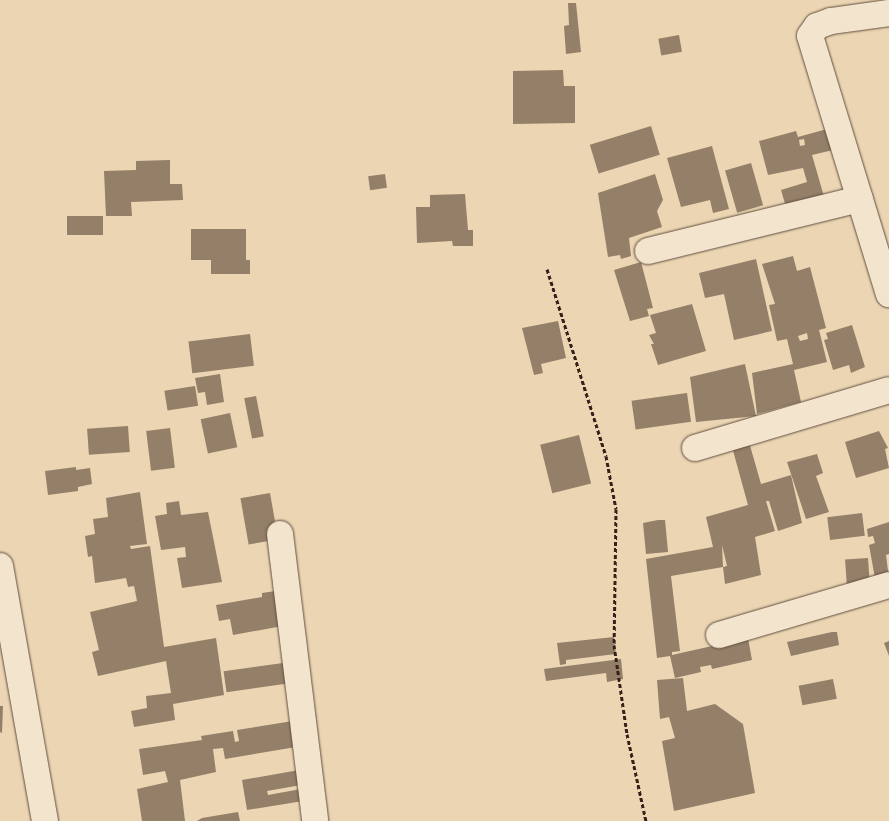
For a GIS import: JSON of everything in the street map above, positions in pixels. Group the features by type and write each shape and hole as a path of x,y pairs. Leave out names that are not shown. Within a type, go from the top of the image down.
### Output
{"street":[{"path":"889,13 831,21 817,26 810,36 889,293"},
{"path":"648,251 860,199"},
{"path":"695,448 889,390"},
{"path":"280,534 315,821"},
{"path":"0,566 45,821"},
{"path":"719,634 889,585"}],"path":[{"path":"548,268 606,456 616,509 614,645 627,734 646,821"}],"building":[{"path":"568,3 576,3 581,52 566,54 564,26 569,25"},
{"path":"679,35 682,52 661,55 658,39"},
{"path":"563,70 564,86 575,86 575,123 513,124 513,71"},
{"path":"651,126 660,155 599,173 590,145"},
{"path":"827,129 833,150 812,155 825,200 788,214 781,190 807,182 803,168 768,175 759,141 796,131 798,137","holes":["804,139 805,145 800,146 799,140"]},
{"path":"712,146 729,209 713,213 710,200 681,207 667,158"},
{"path":"170,160 170,184 182,184 183,200 131,202 132,216 106,216 104,171 136,170 136,161"},
{"path":"751,163 763,205 737,213 725,170"},
{"path":"385,174 387,188 370,190 368,176"},
{"path":"655,174 663,200 657,211 662,227 629,238 631,256 621,259 620,255 608,257 598,193"},
{"path":"465,194 468,230 473,230 473,246 453,246 452,241 417,243 416,207 430,207 430,195"},
{"path":"67,216 103,216 103,235 67,235"},
{"path":"191,229 246,229 246,260 250,260 250,274 211,274 211,260 191,260"},
{"path":"793,256 797,271 810,267 826,328 819,330 827,362 794,370 801,402 757,414 752,373 793,364 787,339 777,341 769,305 775,304 762,264","holes":["807,333 808,339 800,341 798,336"]},
{"path":"756,259 772,331 734,340 724,294 705,298 699,273"},
{"path":"641,262 653,308 647,309 649,316 630,321 614,270"},
{"path":"692,304 706,351 658,365 651,344 654,344 649,335 656,333 650,315"},
{"path":"558,321 566,358 541,364 543,373 534,375 522,328"},
{"path":"852,325 865,367 851,373 849,365 833,370 824,340 828,339 826,333"},
{"path":"250,334 254,366 192,373 188,342"},
{"path":"745,364 756,416 696,422 690,377"},
{"path":"220,374 224,402 207,405 205,392 198,393 195,378"},
{"path":"195,386 198,406 168,411 164,391"},
{"path":"687,393 691,422 636,430 632,401"},
{"path":"256,396 264,436 252,439 244,398"},
{"path":"230,413 237,447 208,453 201,419"},
{"path":"128,426 130,452 89,455 87,429"},
{"path":"170,428 175,468 151,471 146,431"},
{"path":"879,431 888,448 885,449 889,468 856,478 845,442"},
{"path":"579,435 591,484 552,493 540,445"},
{"path":"749,442 761,484 791,475 802,523 778,531 769,501 766,501 775,531 755,537 761,575 725,584 723,567 671,576 680,651 672,652 672,655 748,638 752,660 712,669 711,665 700,667 701,672 675,678 670,656 657,658 646,559 713,547 706,517 748,505 732,447","holes":["722,545 727,566 723,567"]},
{"path":"817,454 823,473 816,476 829,512 806,519 787,462"},
{"path":"76,467 76,470 90,468 92,484 78,487 78,491 48,495 45,471"},
{"path":"140,492 147,544 130,546 131,549 150,546 164,647 216,638 224,695 173,704 175,720 134,727 131,711 147,708 146,696 171,693 166,661 98,676 92,652 99,650 90,612 137,601 134,586 128,587 126,578 95,583 92,556 88,557 85,536 95,534 93,519 108,517 106,498"},
{"path":"270,493 278,539 249,544 240,498"},
{"path":"179,501 181,515 208,512 222,582 182,588 177,558 186,557 185,547 161,550 155,516 167,514 166,503"},
{"path":"862,513 865,536 830,540 827,517"},
{"path":"665,520 668,552 646,554 643,523"},
{"path":"889,522 889,554 886,555 889,579 876,584 869,545 875,543 873,536 868,537 867,529"},
{"path":"868,558 870,584 847,586 845,560"},
{"path":"282,590 288,625 233,635 230,619 219,621 216,605 262,597 262,593"},
{"path":"837,632 839,645 791,656 787,642"},
{"path":"614,637 616,654 566,660 566,664 560,665 557,643"},
{"path":"889,641 889,656 884,643"},
{"path":"621,659 623,679 607,682 606,673 546,681 544,669"},
{"path":"283,663 286,684 227,692 224,671"},
{"path":"683,678 687,711 715,704 743,724 755,793 674,811 662,741 675,738 669,717 660,719 657,680"},
{"path":"833,679 837,699 802,705 799,686"},
{"path":"0,706 3,706 2,733 0,732"},
{"path":"299,720 302,746 225,759 223,748 213,749 216,772 180,780 185,821 142,821 137,789 168,782 165,771 143,775 139,749 202,740 201,736 233,731 235,742 239,741 237,730"},
{"path":"305,769 307,784 267,791 268,795 301,789 303,801 247,810 242,780"},
{"path":"238,812 240,821 197,821 202,818"}]}
